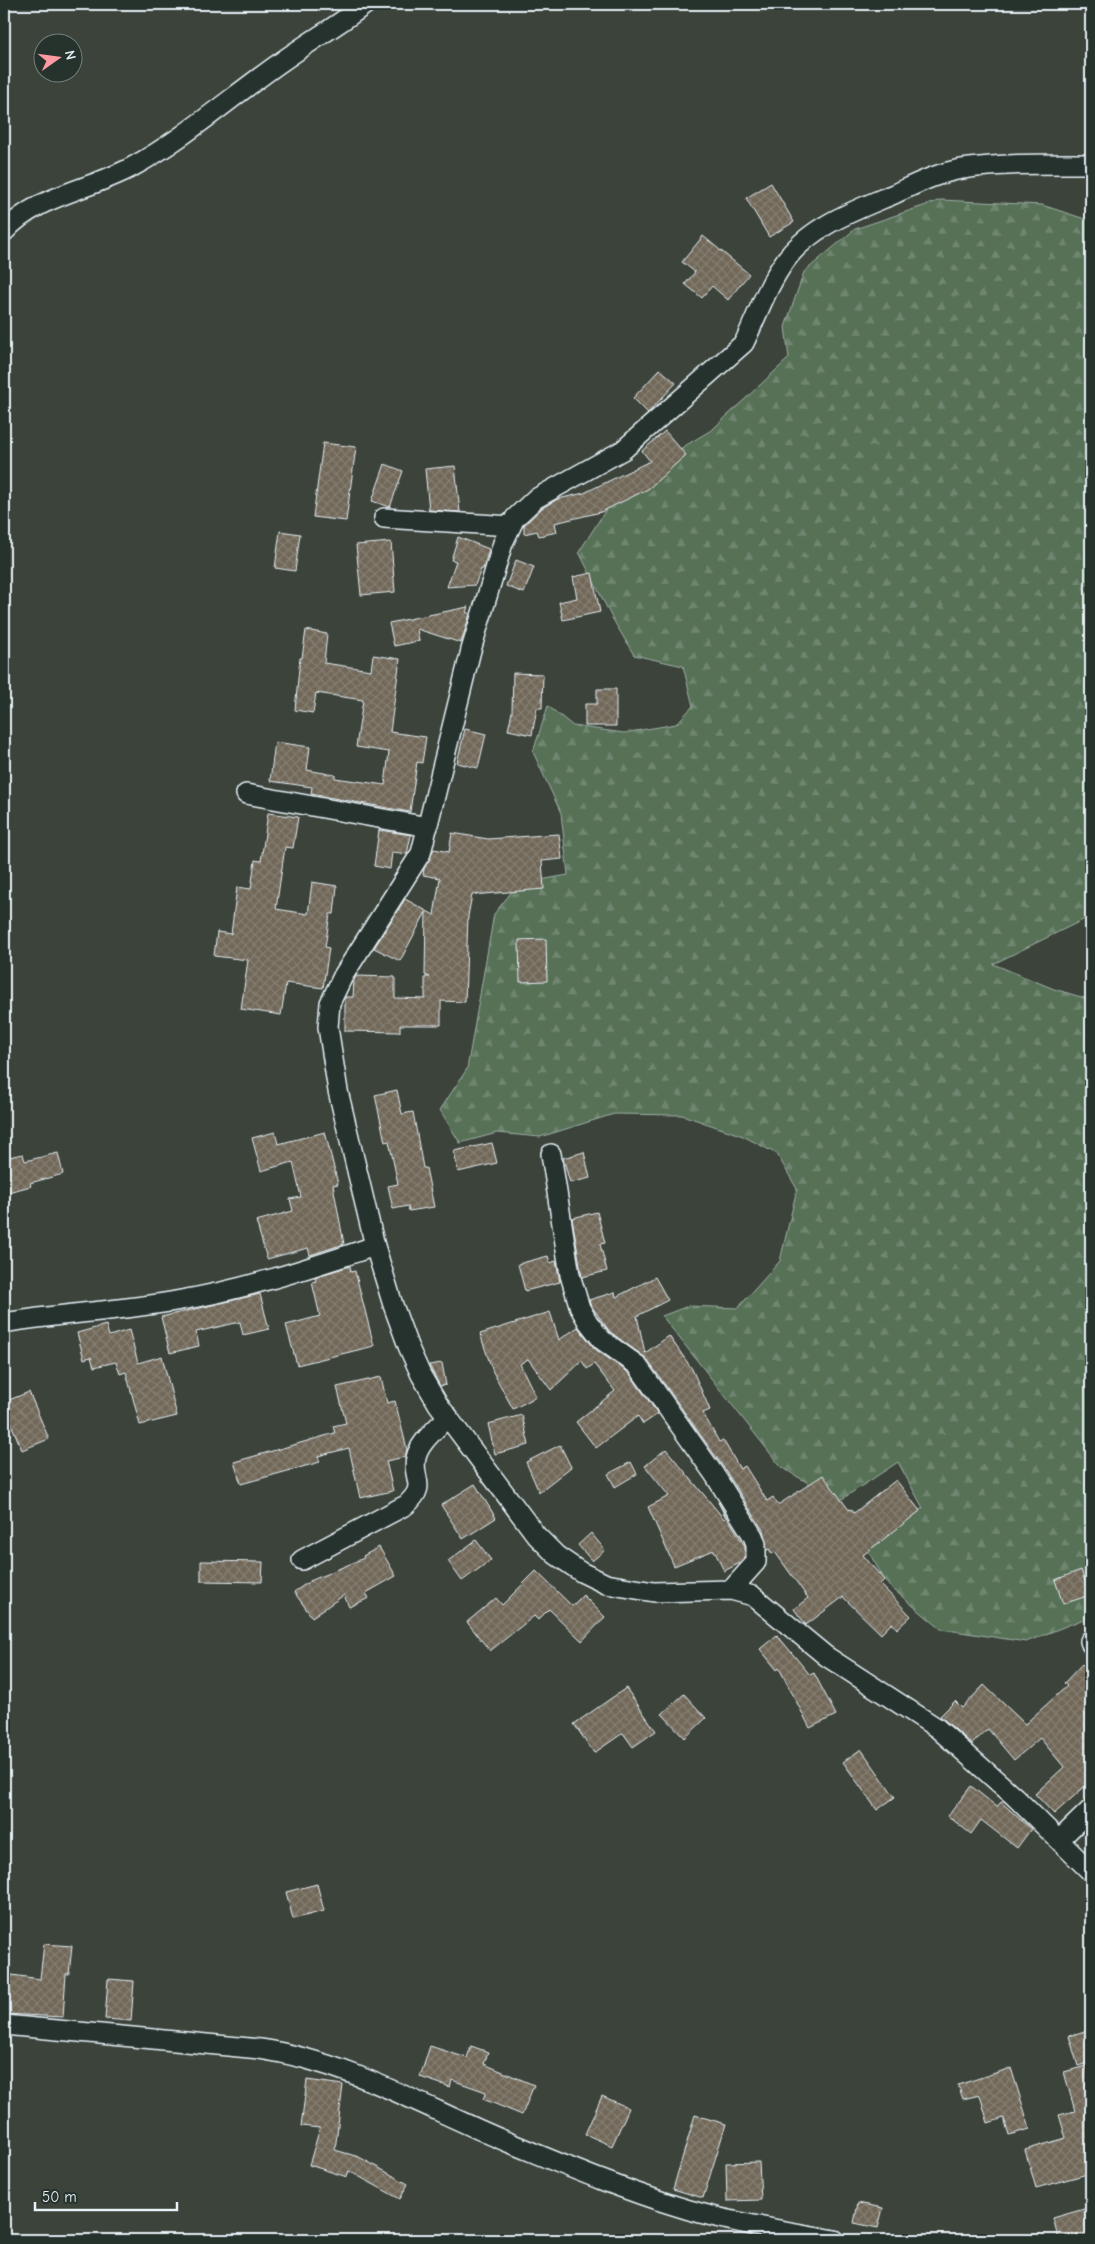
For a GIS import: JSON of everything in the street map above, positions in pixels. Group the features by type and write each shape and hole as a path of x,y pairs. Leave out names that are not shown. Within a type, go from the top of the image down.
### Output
{"street":[{"path":"4,232 19,218 38,206 130,168 165,147 366,4"},
{"path":"1091,164 995,166 948,172 923,180 855,211 811,235 794,251 778,272 744,343 739,349 705,376 623,450 531,502 519,512 504,543 470,650 428,827 416,862 343,976 334,993 328,1016 329,1037 338,1091 375,1246 408,1346 421,1375 448,1416 536,1535 556,1556 581,1572 606,1584 654,1592 731,1590 753,1596 826,1656 937,1728 1015,1796 1091,1872"},
{"path":"384,518 511,526"},
{"path":"246,794 428,827"},
{"path":"551,1154 567,1258 580,1308 591,1327 602,1340 628,1357 640,1370 714,1474 753,1536 756,1544 756,1562 731,1590"},
{"path":"4,1323 112,1311 182,1300 250,1286 375,1246"},
{"path":"302,1560 406,1505 416,1496 419,1484 416,1456 424,1443 448,1416"},
{"path":"1059,1840 1091,1809"},
{"path":"4,2025 260,2049 302,2056 365,2078 508,2142 655,2199 703,2214 835,2240"}],"green space":[{"path":"941,200 1042,205 1091,221 1091,582 1083,587 1091,600 1091,916 993,964 1054,989 1091,1000 1091,1616 1026,1642 941,1629 888,1585 862,1541 923,1508 898,1462 839,1501 781,1467 662,1316 688,1306 738,1308 780,1261 797,1189 777,1154 743,1136 682,1115 614,1114 540,1137 497,1133 460,1143 440,1110 467,1069 494,914 518,884 568,875 561,813 533,752 548,706 573,726 624,733 676,724 693,706 683,666 634,655 611,616 579,552 623,483 713,429 789,358 785,327 804,272 855,229"}],"building":[{"path":"771,183 794,222 769,237 746,198"},
{"path":"703,236 749,274 728,300 712,286 702,298 685,284 695,272 682,262"},
{"path":"660,369 676,383 648,413 633,398"},
{"path":"665,431 686,455 648,489 601,512 555,523 557,532 539,536 537,531 524,534 524,525 542,508 558,499 584,493 650,461 642,451"},
{"path":"323,443 356,447 346,521 313,517"},
{"path":"385,464 403,471 390,507 372,501"},
{"path":"455,466 460,512 429,510 425,469"},
{"path":"280,531 300,534 295,571 275,568"},
{"path":"458,537 489,549 483,569 481,569 475,585 447,587 456,561 451,560"},
{"path":"391,542 395,592 361,595 356,545"},
{"path":"516,560 534,567 524,593 506,586"},
{"path":"592,573 600,612 563,620 559,602 577,598 573,577"},
{"path":"468,607 466,612 470,614 461,643 417,629 419,641 394,646 389,623"},
{"path":"306,630 327,634 324,663 371,670 373,655 400,659 390,732 426,737 422,763 417,762 410,812 311,794 312,787 270,781 275,742 310,747 307,770 335,775 335,778 385,785 389,752 356,747 363,700 316,693 313,713 295,710 300,658 302,658"},
{"path":"513,673 543,674 542,708 537,708 532,735 508,730 512,712"},
{"path":"597,689 616,689 616,726 585,726 585,704 597,704"},
{"path":"465,729 486,734 478,768 457,763"},
{"path":"268,813 298,817 293,848 285,847 276,909 308,914 312,882 337,886 334,914 330,914 325,947 329,948 323,988 286,983 281,1015 241,1009 248,960 214,956 217,932 231,934 237,887 251,889 255,860 261,861"},
{"path":"379,830 411,835 407,854 392,852 390,869 374,866"},
{"path":"452,833 488,839 559,834 562,859 542,861 544,889 472,895 468,916 465,1002 441,1001 441,1025 400,1025 400,1032 345,1031 345,997 353,997 356,976 395,977 395,998 425,999 425,977 430,977 425,975 426,912 400,961 374,948 405,899 434,915 440,878 423,875 424,869 434,849 449,852"},
{"path":"546,939 547,981 520,982 519,940"},
{"path":"397,1090 402,1114 413,1112 423,1168 426,1168 434,1207 409,1211 408,1206 393,1209 388,1186 398,1184 389,1141 385,1142 375,1095"},
{"path":"275,1132 278,1144 325,1132 338,1184 333,1185 344,1244 310,1255 308,1248 267,1259 256,1221 293,1211 290,1199 301,1197 293,1162 261,1171 252,1138"},
{"path":"492,1143 497,1163 458,1172 454,1151"},
{"path":"584,1152 590,1178 570,1183 563,1158"},
{"path":"58,1153 63,1174 30,1183 31,1186 4,1193 4,1158 23,1154 25,1161"},
{"path":"597,1212 605,1243 600,1244 607,1271 582,1277 572,1218"},
{"path":"548,1256 550,1263 556,1261 560,1282 525,1291 518,1264"},
{"path":"350,1266 351,1272 355,1271 374,1346 297,1365 286,1325 320,1316 312,1282 316,1281 315,1277"},
{"path":"655,1277 668,1300 637,1316 645,1353 669,1336 692,1369 710,1410 703,1413 719,1442 723,1440 740,1469 745,1466 767,1501 773,1497 778,1505 823,1475 849,1510 851,1509 854,1513 896,1480 920,1511 863,1555 884,1580 880,1584 911,1616 897,1629 892,1623 881,1634 843,1597 806,1625 794,1609 808,1598 775,1552 772,1554 769,1549 767,1550 763,1530 724,1468 646,1358 610,1332 590,1304 589,1300 615,1292 616,1297"},
{"path":"260,1294 269,1329 243,1335 240,1322 196,1332 199,1346 170,1353 161,1317"},
{"path":"550,1312 559,1340 578,1327 595,1349 629,1373 658,1414 643,1424 638,1416 596,1448 576,1422 615,1391 594,1364 587,1369 582,1361 551,1390 528,1359 520,1364 536,1397 513,1409 493,1372 480,1334"},
{"path":"106,1325 109,1336 129,1330 138,1363 162,1356 177,1416 140,1425 126,1372 120,1374 116,1362 94,1367 91,1357 84,1359 77,1333"},
{"path":"442,1363 446,1385 440,1386 429,1365"},
{"path":"381,1377 387,1403 395,1401 407,1449 405,1457 386,1461 393,1491 360,1498 349,1448 318,1456 320,1462 241,1484 234,1462 335,1433 333,1426 346,1423 337,1387"},
{"path":"29,1392 49,1439 22,1450 4,1407 4,1402"},
{"path":"522,1415 529,1445 495,1454 488,1424"},
{"path":"560,1445 571,1467 539,1492 526,1462"},
{"path":"666,1449 724,1519 726,1518 718,1502 745,1546 745,1558 740,1563 724,1571 714,1550 674,1566 648,1507 669,1496 645,1466"},
{"path":"631,1462 637,1474 615,1487 608,1474"},
{"path":"475,1484 496,1518 463,1539 441,1505"},
{"path":"591,1533 605,1550 592,1561 578,1545"},
{"path":"476,1540 491,1560 462,1581 448,1561"},
{"path":"379,1547 396,1576 366,1593 369,1598 349,1607 344,1595 312,1617 294,1592 310,1581 364,1558 363,1556"},
{"path":"201,1561 263,1562 262,1582 201,1581"},
{"path":"1081,1570 1090,1595 1063,1604 1055,1580"},
{"path":"536,1571 572,1606 583,1595 605,1617 582,1641 549,1609 538,1620 534,1616 490,1651 467,1622 496,1598 502,1605"},
{"path":"777,1635 810,1675 814,1673 836,1715 810,1728 779,1668 777,1670 760,1649"},
{"path":"1082,1664 1091,1673 1091,1781 1054,1814 1035,1794 1064,1767 1040,1738 1014,1760 988,1729 972,1744 940,1716 955,1701 962,1708 984,1685 1025,1724 1067,1686 1064,1683"},
{"path":"626,1688 656,1731 633,1747 623,1733 594,1753 574,1724"},
{"path":"684,1694 706,1718 685,1738 662,1714"},
{"path":"861,1749 895,1797 877,1810 843,1762"},
{"path":"971,1786 997,1807 1001,1802 1031,1829 1017,1848 981,1820 971,1834 948,1816"},
{"path":"317,1884 324,1911 293,1919 286,1892"},
{"path":"44,1944 72,1946 69,1974 66,1974 63,2017 4,2014 5,1974 40,1979"},
{"path":"108,1979 134,1981 131,2021 105,2019"},
{"path":"1091,2029 1091,2062 1078,2066 1069,2036"},
{"path":"430,2046 467,2058 471,2046 488,2052 484,2064 534,2085 522,2115 483,2099 486,2092 452,2080 450,2087 420,2077"},
{"path":"1086,2066 1091,2084 1091,2173 1036,2188 1025,2150 1066,2138 1059,2115 1075,2111 1064,2072"},
{"path":"1011,2068 1030,2129 1009,2135 1004,2118 988,2123 980,2095 963,2099 958,2085"},
{"path":"307,2080 343,2085 335,2150 359,2157 408,2184 400,2199 349,2171 347,2177 309,2165 320,2128 301,2126"},
{"path":"602,2096 629,2108 612,2146 585,2134"},
{"path":"695,2115 726,2124 703,2198 673,2189"},
{"path":"759,2162 761,2200 727,2201 726,2163"},
{"path":"858,2203 883,2208 878,2228 854,2223"},
{"path":"1091,2207 1091,2237 1080,2240 1059,2240 1053,2218"}]}
